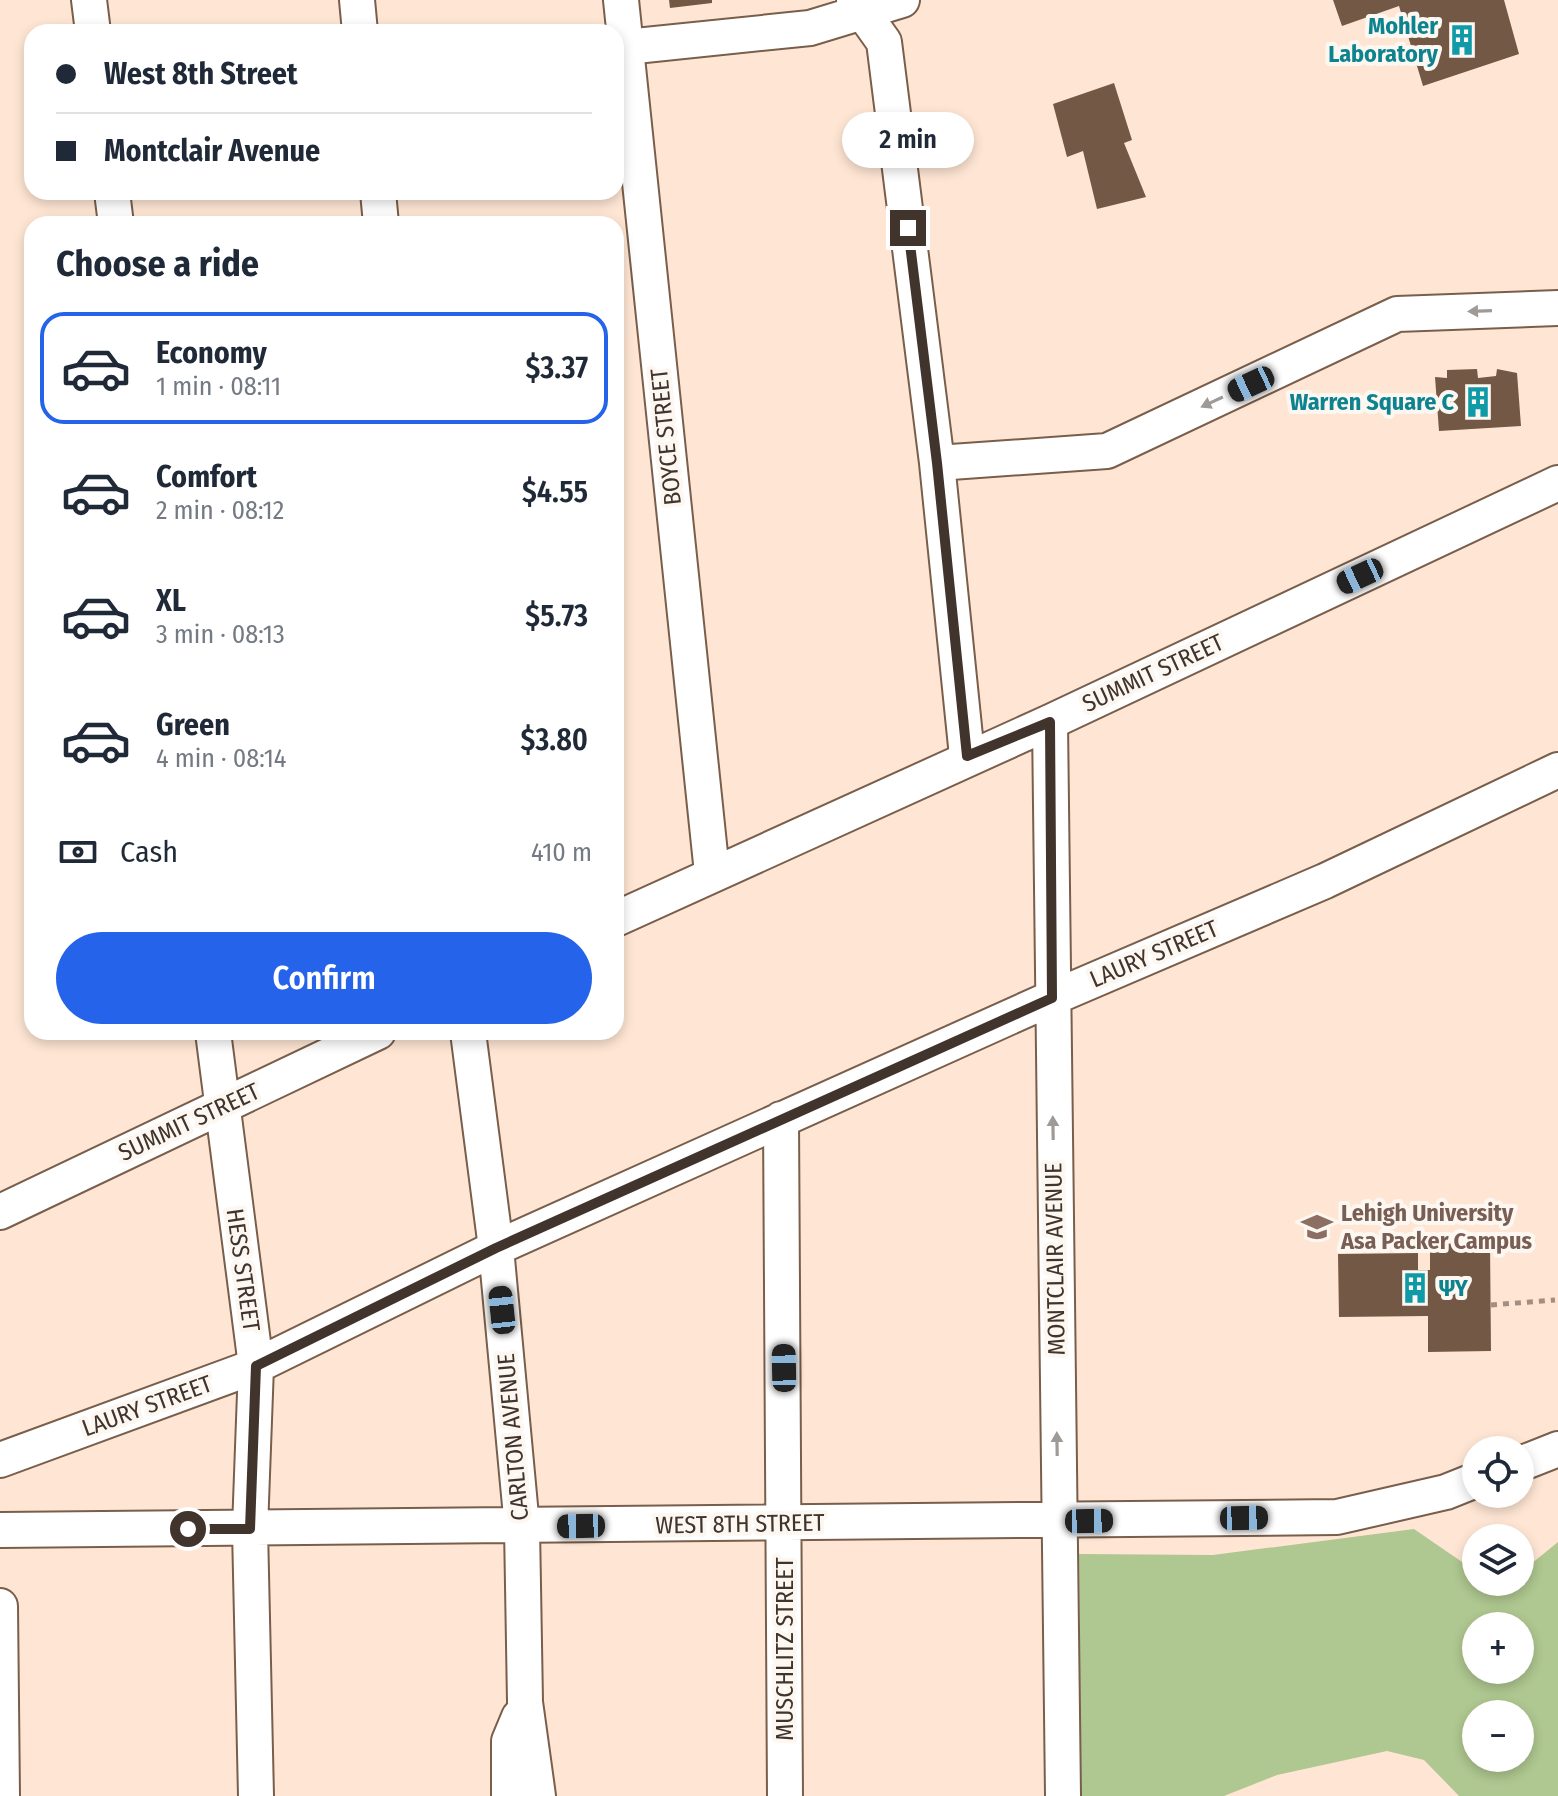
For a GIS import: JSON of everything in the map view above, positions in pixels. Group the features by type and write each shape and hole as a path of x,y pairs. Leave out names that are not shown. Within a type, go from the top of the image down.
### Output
{"street":[{"path":"89,0 92,24"},
{"path":"357,0 359,24"},
{"name":"BOYCE STREET","path":"621,0 621,24"},
{"path":"624,47 810,28 857,7 902,0"},
{"path":"857,7 884,42 937,463 967,756"},
{"name":"BOYCE STREET","path":"624,74 712,873"},
{"path":"937,463 1107,451 1397,314 1558,308"},
{"name":"SUMMIT STREET","path":"624,915 967,756 1050,722 1558,483"},
{"name":"MONTCLAIR AVENUE","path":"1050,722 1063,1796"},
{"name":"LAURY STREET","path":"0,1460 256,1366 496,1248 1052,998 1325,881 1558,770"},
{"name":"HESS STREET","path":"214,1040 256,1366 250,1529 256,1796"},
{"name":"SUMMIT STREET","path":"0,1212 362,1040"},
{"name":"CARLTON AVENUE","path":"469,1040 496,1248 522,1527 525,1702 538,1796"},
{"name":"MUSCHLITZ STREET","path":"781,1119 785,1796"},
{"path":"1534,1458 1558,1449"},
{"name":"WEST 8TH STREET","path":"0,1530 1337,1517 1462,1486"},
{"path":"0,1606 2,1796"},
{"path":"509,1796 509,1741 525,1702"}],"path":[{"path":"1491,1305 1557,1300"}],"green space":[{"path":"1414,1529 1462,1562 1462,1596 1534,1596 1534,1562 1558,1542 1558,1796 1459,1796 1424,1760 1387,1751 1277,1775 1224,1796 1081,1796 1079,1554 1213,1555"}],"building":[{"path":"669,0 712,0 712,3 670,8"},
{"name":"Mohler Laboratory","path":"1333,0 1504,0 1519,54 1423,86 1399,6 1342,26"},
{"path":"1114,83 1132,140 1124,143 1146,197 1097,209 1083,151 1067,157 1053,104"},
{"name":"Warren Square C","path":"1477,369 1478,378 1496,376 1497,369 1517,373 1521,426 1439,431 1435,377 1447,378 1447,370"},
{"name":"ΨΥ","path":"1430,1242 1490,1242 1491,1351 1428,1352 1428,1316 1339,1317 1338,1254 1418,1253 1418,1270 1430,1270"}],"place":[{"name":"Mohler Laboratory","path":"1462,40"},
{"name":"Warren Square C","path":"1478,402"},
{"name":"Lehigh University Asa Packer Campus","path":"1317,1227"},
{"name":"ΨΥ","path":"1415,1288"}],"route":[{"path":"188,1529 250,1529 256,1366 496,1248 1052,998 1050,722 967,756 937,463 908,228"}]}
